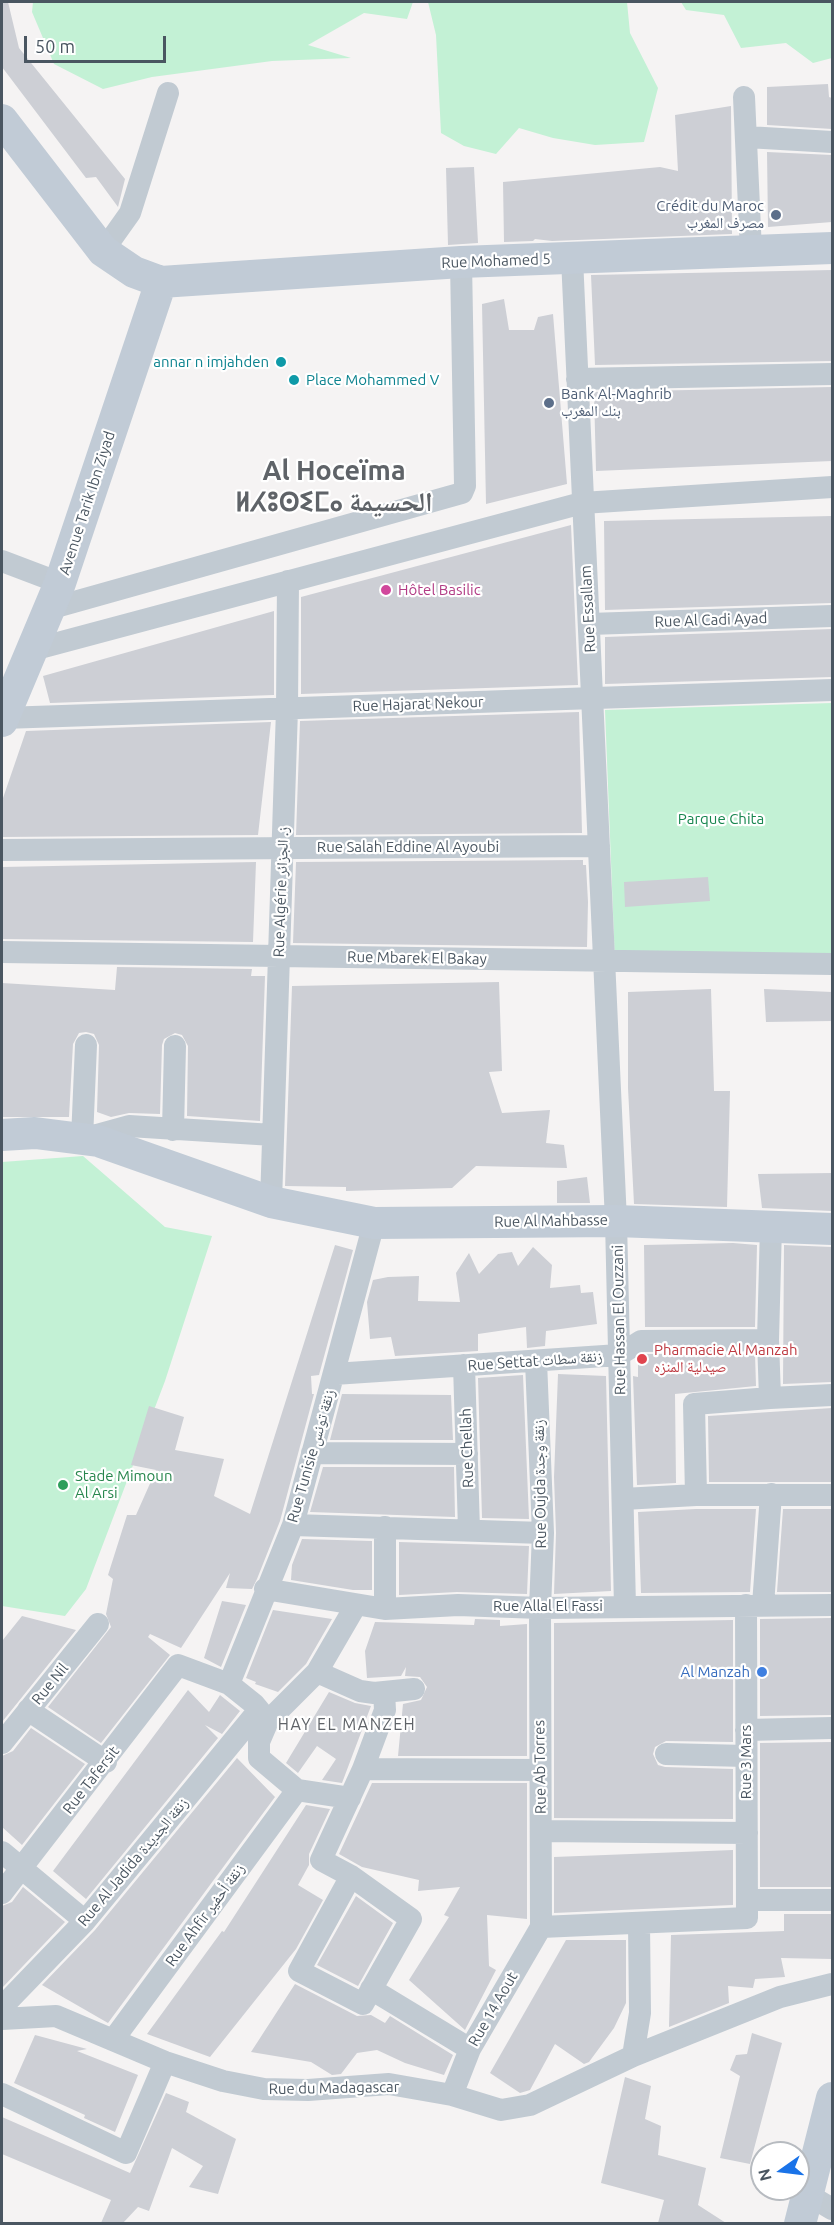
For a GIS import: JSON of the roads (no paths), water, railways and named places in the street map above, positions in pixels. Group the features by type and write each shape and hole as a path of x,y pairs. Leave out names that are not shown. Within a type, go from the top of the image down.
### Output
{"street":[{"path":"103,251 130,213 168,93"},
{"path":"744,97 751,251"},
{"path":"2,120 103,251 134,272 161,282"},
{"path":"747,137 832,142"},
{"name":"Rue Mohamed 5","path":"161,282 461,262 832,248"},
{"name":"Rue Essallam","path":"572,258 604,961"},
{"path":"2,561 55,596 462,493 465,486 461,262"},
{"name":"Avenue Tarik Ibn Ziyad","path":"2,720 55,596 161,282"},
{"path":"578,379 832,374"},
{"path":"32,650 582,503 832,487"},
{"name":"Rue Algérie ز. الجزائر","path":"271,1202 287,709 288,581"},
{"name":"Rue Al Cadi Ayad","path":"589,624 832,616"},
{"name":"Rue Hajarat Nekour","path":"2,720 832,690"},
{"name":"Rue Salah Eddine Al Ayoubi","path":"2,850 599,846"},
{"name":"Rue Mbarek El Bakay","path":"2,952 832,964"},
{"name":"Rue Hassan El Ouzzani","path":"604,961 616,1221 625,1607"},
{"path":"87,1045 82,1139 129,1126 273,1135"},
{"path":"173,1130 175,1046"},
{"name":"Rue Al Mahbasse","path":"2,1135 35,1133 98,1141 271,1202 374,1223 616,1221 832,1229"},
{"name":"Rue Tunisie زنقة تونس","path":"230,1684 293,1525 374,1223"},
{"path":"770,1398 768,1340 771,1226"},
{"name":"Rue Settat زنقة سطات","path":"334,1374 619,1355 641,1341 768,1340"},
{"name":"Rue Oujda زنقة وجدة","path":"536,1361 543,1533 540,1608"},
{"name":"Rue Chellah","path":"465,1365 469,1530"},
{"path":"696,1495 694,1404 832,1395"},
{"path":"312,1453 467,1454"},
{"name":"Rue 3 Mars","path":"747,1909 746,1730 754,1605 771,1494"},
{"path":"623,1500 696,1495 832,1495"},
{"path":"293,1525 543,1533"},
{"path":"385,1527 385,1609"},
{"name":"Rue Allal El Fassi","path":"266,1589 385,1609 458,1605 540,1608 832,1605"},
{"path":"350,1798 297,1790 259,1758 259,1742 263,1716 317,1672 356,1605"},
{"name":"Rue Ab Torres","path":"540,1608 541,1927"},
{"name":"Rue Nil","path":"2,1743 98,1624"},
{"name":"Rue Tafersit","path":"2,1893 106,1762 178,1665 230,1684"},
{"path":"317,1672 360,1691 384,1692 414,1689"},
{"path":"230,1684 245,1695 263,1716"},
{"path":"351,1876 299,1971 363,2004 411,1919 351,1876 321,1860 363,1769 385,1710 384,1692"},
{"path":"28,1710 106,1762"},
{"name":"Rue Al Jadida زنقة الجديدة","path":"2,2007 85,1921 263,1716"},
{"path":"746,1730 832,1728"},
{"path":"666,1754 746,1756"},
{"path":"363,1769 539,1770"},
{"name":"Rue Ahfir زنقة أحفير","path":"113,2040 297,1790"},
{"path":"541,1831 747,1833"},
{"path":"2,1852 85,1921"},
{"path":"541,1927 639,1924 832,1900"},
{"path":"633,2056 640,2013 639,1924"},
{"name":"Rue 14 Aout","path":"452,2095 470,2049 541,1927"},
{"name":"Rue du Madagascar","path":"2,2019 56,2016 165,2062 223,2081 264,2089 308,2090 389,2084 452,2095 501,2110 530,2105 633,2056 780,1996 832,1984"},
{"path":"371,1989 470,2049"},
{"path":"2,2094 126,2153 165,2062"},
{"path":"813,2209 827,2138 832,2098"}],"place":[{"name":"Crédit du Maroc مصرف المغرب","path":"776,215"},
{"name":"annar n imjahden","path":"281,362"},
{"name":"Place Mohammed V","path":"294,380"},
{"name":"Bank Al-Maghrib بنك المغرب","path":"549,403"},
{"name":"Hôtel Basilic","path":"386,590"},
{"name":"Pharmacie Al Manzah صيدلية المنزه","path":"642,1359"},
{"name":"Stade Mimoun Al Arsi","path":"63,1485"},
{"name":"Al Manzah","path":"762,1672"}],"district":[{"name":"Al Hoceïma ⵍⵃⵓⵙⵉⵎⴰ الحسيمة","path":"334,486"},
{"name":"HAY EL MANZEH","path":"347,1725"}],"park label":[{"name":"Parque Chita","path":"721,819"}]}
